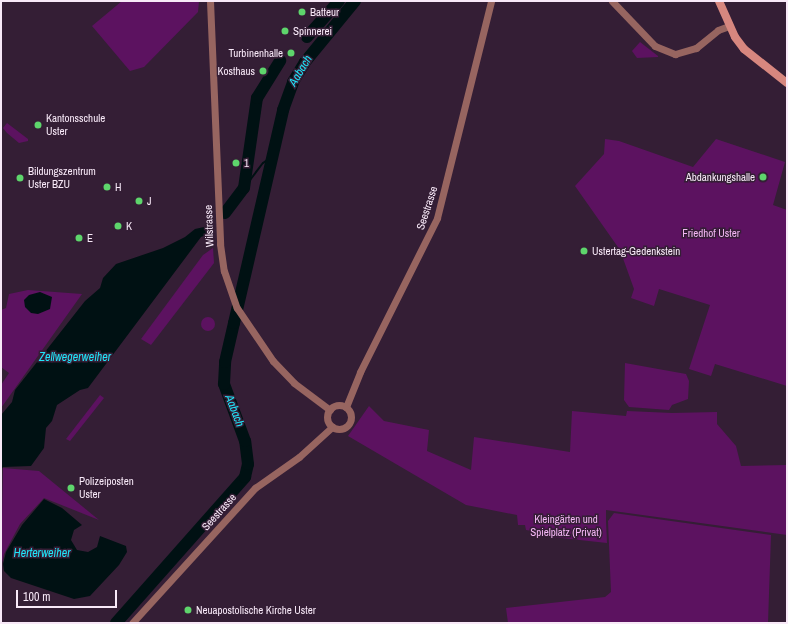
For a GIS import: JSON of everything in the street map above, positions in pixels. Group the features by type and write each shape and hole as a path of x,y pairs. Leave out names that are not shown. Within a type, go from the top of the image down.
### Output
{"main road":[{"path":"719,1 729,26 744,49 787,84"}],"street":[{"name":"Wilstrasse","path":"210,1 220,244 224,271 232,297 242,318 284,375 330,410"},
{"name":"Seestrasse","path":"346,407 360,372 437,218 491,1"},
{"path":"612,1 655,46 674,54 696,48 718,30 729,26"},
{"path":"337,405 346,407 351,415 349,424 341,429 332,426 327,418 330,410 337,405"},
{"name":"Seestrasse","path":"132,623 255,488 299,457 332,426"}],"green space":[{"path":"122,1 199,1 198,12 144,67 130,71 92,26"},
{"path":"640,42 658,57 637,58 632,51"},
{"path":"7,123 28,139 28,141 19,143 7,133 3,128"},
{"name":"Friedhof Uster","path":"605,139 619,141 693,167 716,139 785,162 773,205 787,210 787,386 715,364 711,376 689,369 710,305 659,289 654,306 631,298 634,289 620,250 575,186 604,154"},
{"path":"213,248 214,263 151,345 141,339 203,255"},
{"path":"28,290 82,294 1,408 1,385 9,373 1,367 1,310 6,308 9,294"},
{"path":"205,317 211,317 215,321 215,327 211,331 205,331 201,327 201,321"},
{"path":"625,363 686,374 689,381 688,399 672,405 669,410 629,407 624,400"},
{"path":"100,395 104,398 70,441 66,439"},
{"name":"Kleingärten und Spielplatz (Privat)","path":"369,406 384,421 429,430 427,451 471,470 474,437 570,452 572,411 626,416 627,411 672,413 717,412 717,424 736,446 741,466 787,465 787,535 606,510 607,543 552,537 551,534 526,530 525,525 518,525 517,515 466,505 348,436"},
{"path":"3,468 39,471 99,520 44,498 20,524 4,554 1,567"},
{"path":"614,513 771,535 768,623 508,623 506,608 605,597 611,592 608,521"}],"water":[{"name":"Zellwegerweiher","path":"213,225 214,232 201,237 88,388 80,390 57,405 52,421 46,428 44,448 31,466 3,467 1,470 1,415 12,402 15,390 85,301 100,288 103,278 116,264 163,248 185,237 195,229"},
{"path":"40,292 52,297 50,309 38,314 31,313 25,307 24,300 29,295"},
{"name":"Herterweiher","path":"44,499 62,508 82,525 74,530 71,540 77,550 88,552 97,547 100,536 126,546 127,552 119,565 90,596 74,599 11,578 4,571 3,564 6,552 22,525"}],"waterway":[{"path":"307,37 339,1"},
{"name":"Aabach","path":"116,623 245,477 248,464 245,441 224,384 225,362 283,110 293,82 305,62 355,1"},
{"path":"225,213 244,188 257,98 280,61"},
{"name":"Aabach","path":"244,188 263,163 274,155"}],"place":[{"name":"Batteur","path":"302,12"},
{"name":"Spinnerei","path":"285,31"},
{"name":"Turbinenhalle","path":"291,53"},
{"name":"Kosthaus","path":"263,71"},
{"name":"Kantonsschule Uster","path":"38,125"},
{"name":"1","path":"236,163"},
{"name":"Abdankungshalle","path":"763,177"},
{"name":"Bildungszentrum Uster BZU","path":"20,178"},
{"name":"H","path":"107,187"},
{"name":"J","path":"139,201"},
{"name":"K","path":"118,226"},
{"name":"E","path":"79,238"},
{"name":"Ustertag-Gedenkstein","path":"584,251"},
{"name":"Polizeiposten Uster","path":"71,488"},
{"name":"Neuapostolische Kirche Uster","path":"188,610"}]}
